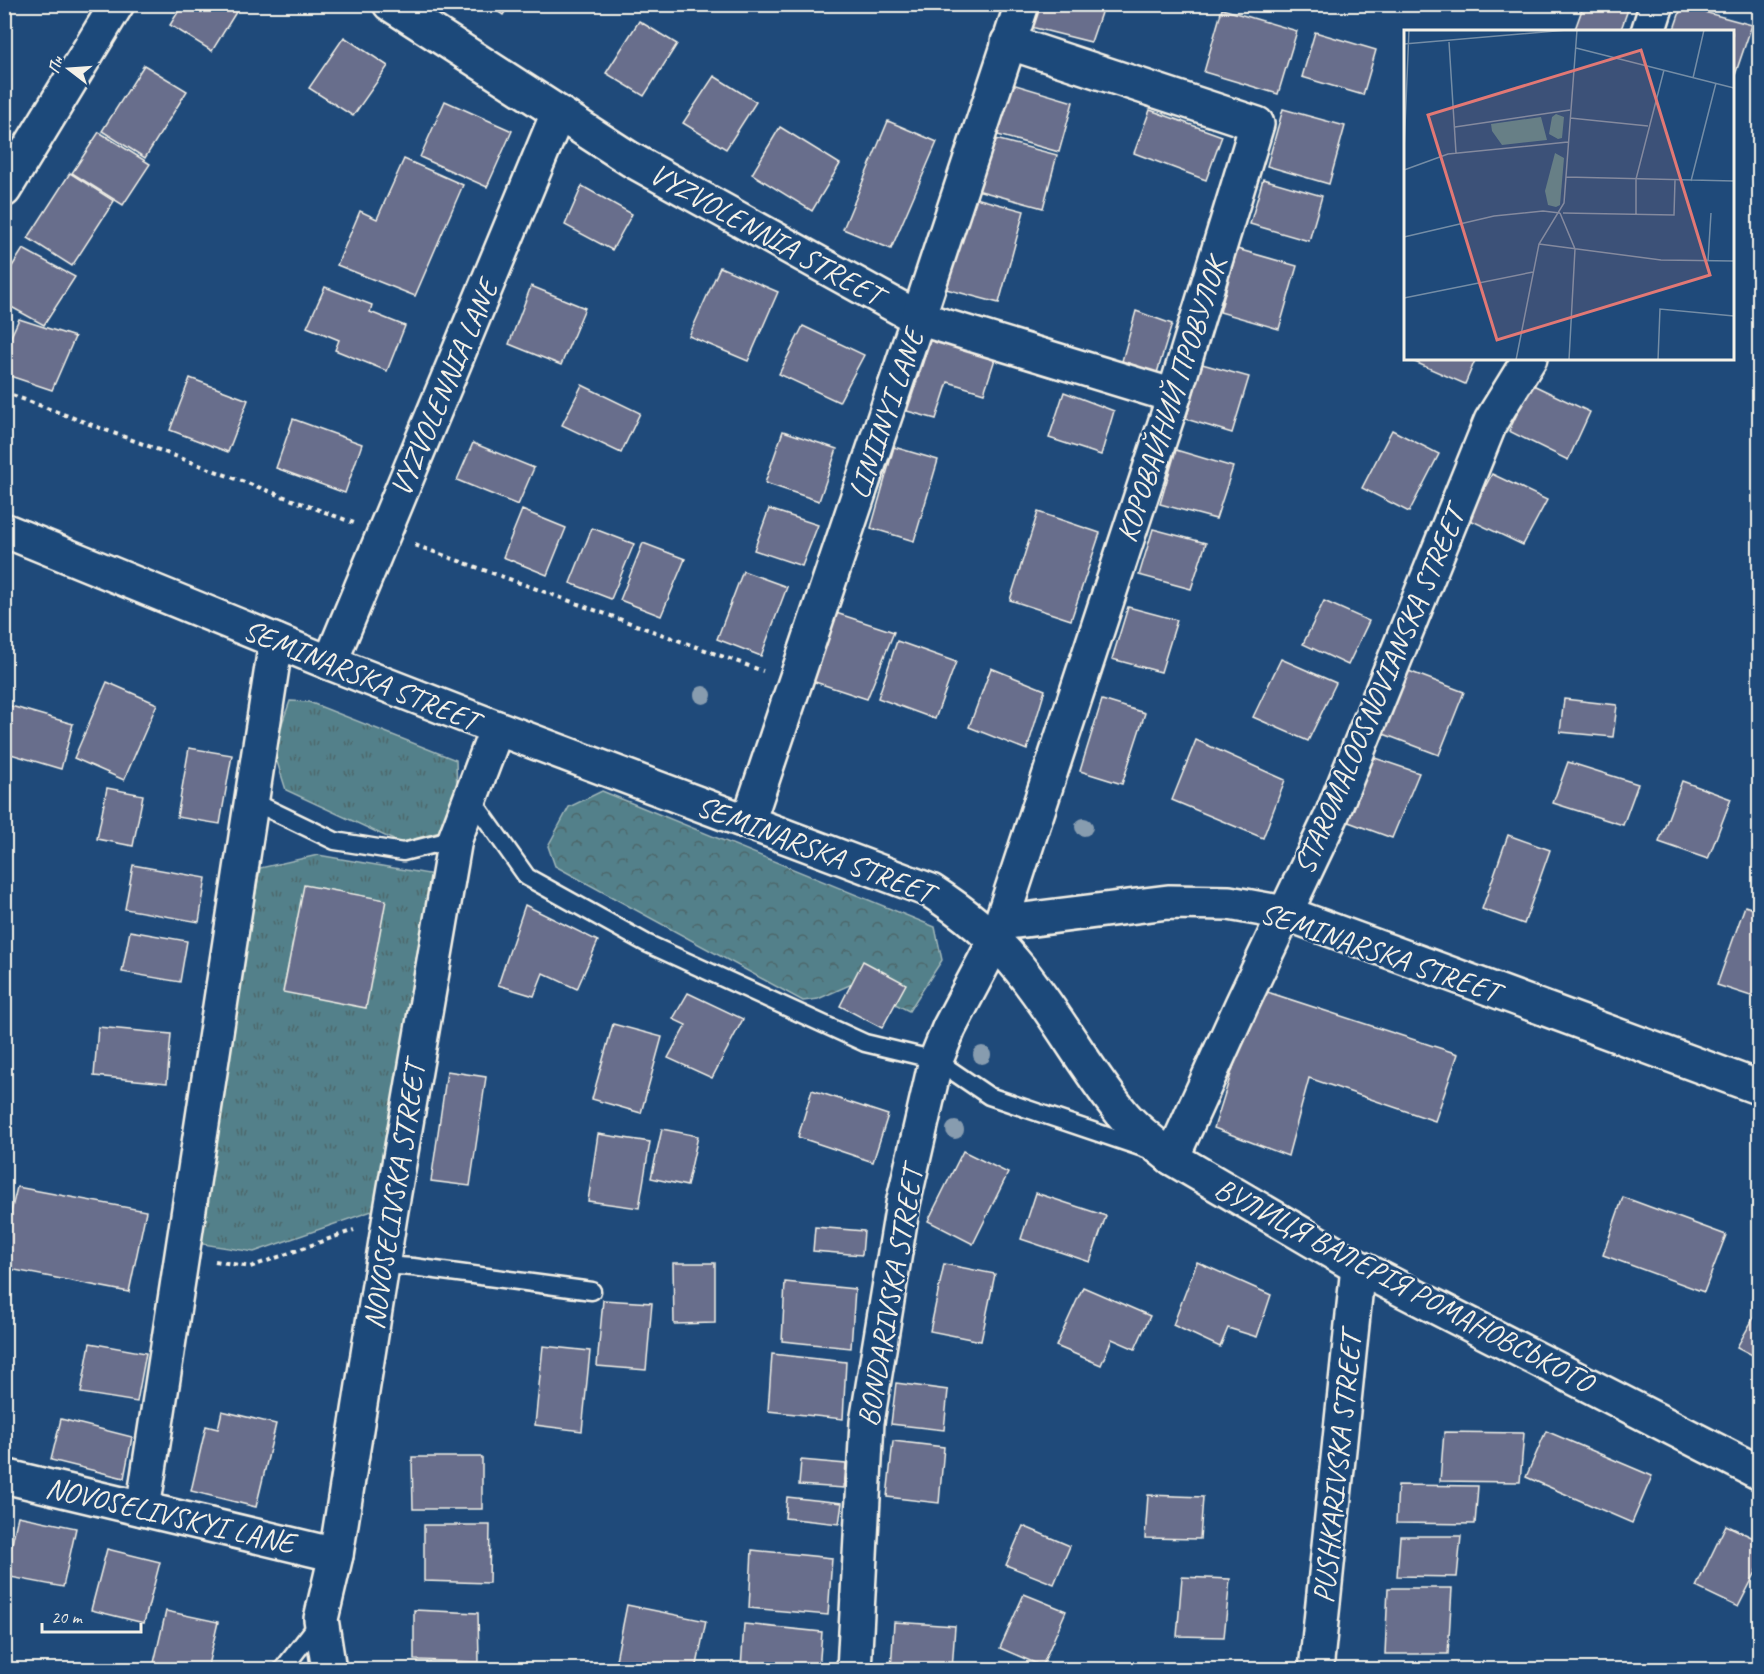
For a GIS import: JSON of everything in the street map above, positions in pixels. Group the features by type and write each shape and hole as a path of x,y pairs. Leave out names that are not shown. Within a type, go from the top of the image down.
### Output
{"street":[{"path":"4,190 117,4"},
{"name":"VYZVOLENNIA STREET","path":"390,4 630,159 918,318 1174,396"},
{"name":"LINIINYI LANE","path":"748,822 1022,4"},
{"path":"1649,30 1657,4"},
{"name":"КОРОВАЙНИЙ ПРОВУЛОК","path":"998,932 1174,396 1257,124 1008,42"},
{"name":"VYZVOLENNIA LANE","path":"330,663 558,113"},
{"name":"STAROMALOOSNOVIANSKA STREET","path":"1172,1158 1331,818 1491,421 1529,360"},
{"name":"SEMINARSKA STREET","path":"4,530 330,663 931,891 998,932 1168,902 1229,903 1285,913 1760,1088"},
{"path":"143,1509 276,641"},
{"name":"NOVOSELIVSKA STREET","path":"329,1670 321,1619 336,1555 390,1216 455,839 497,728"},
{"name":"BONDARIVSKA STREET","path":"854,1670 867,1422 903,1204 936,1060 949,1028 998,932"},
{"name":"ВУЛИЦЯ ВАЛЕРІЯ РОМАНОВСЬКОГО","path":"998,932 1121,1113 1144,1136 1172,1158 1358,1268 1760,1473"},
{"name":"PUSHKARIVSKA STREET","path":"1316,1670 1358,1268"},
{"name":"NOVOSELIVSKYI LANE","path":"4,1476 336,1555"}],"lane":[{"path":"471,798 527,877 646,943 865,1043 936,1060 989,1096 1172,1158"},
{"path":"252,801 335,841 403,852 455,839"},
{"path":"382,1265 592,1290"},
{"path":"282,1670 321,1619"}],"path":[{"path":"182,1256 250,1267 390,1216"}],"green space":[{"path":"290,701 309,702 456,760 457,795 443,831 400,843 286,790 273,749"},
{"path":"602,791 935,927 942,960 909,1011 854,983 818,999 803,1001 555,866 548,846 569,807"},
{"path":"318,855 435,875 375,1210 254,1252 196,1243 260,868"}],"building":[{"path":"183,4 241,4 212,51 170,25"},
{"path":"486,4 510,4 503,15"},
{"path":"1039,4 1104,4 1091,42 1031,27"},
{"path":"1584,4 1630,4 1621,30 1575,30"},
{"path":"1682,6 1752,25 1735,75 1734,30 1674,30"},
{"path":"1222,9 1297,31 1278,94 1204,72"},
{"path":"639,21 677,44 644,96 606,73"},
{"path":"1315,32 1376,50 1363,95 1302,77"},
{"path":"344,37 388,66 353,116 309,88"},
{"path":"144,65 187,91 145,158 102,131"},
{"path":"4,75 11,80 4,91"},
{"path":"714,76 756,102 726,149 683,123"},
{"path":"1002,81 1073,102 1059,152 987,132"},
{"path":"445,101 512,131 487,187 420,157"},
{"path":"1283,109 1345,126 1329,184 1267,166"},
{"path":"1150,110 1222,136 1206,180 1134,153"},
{"path":"888,121 937,142 891,249 843,229"},
{"path":"780,127 840,164 812,211 752,174"},
{"path":"99,132 150,164 123,205 72,173"},
{"path":"988,137 1057,155 1043,208 973,189"},
{"path":"404,159 463,185 415,296 337,265 360,211 377,219"},
{"path":"70,173 114,201 72,266 28,238"},
{"path":"1263,179 1322,196 1309,241 1250,224"},
{"path":"582,186 632,214 612,250 565,225"},
{"path":"972,197 1024,211 999,303 946,289"},
{"path":"23,249 75,277 44,325 4,303 4,279"},
{"path":"1237,249 1297,266 1279,329 1220,312"},
{"path":"720,267 778,292 748,361 689,336"},
{"path":"531,286 585,308 561,365 509,344"},
{"path":"325,287 372,305 370,312 405,326 387,371 335,350 339,340 307,327"},
{"path":"1136,311 1172,324 1157,373 1122,361"},
{"path":"19,319 75,337 52,390 4,374 4,352"},
{"path":"803,326 864,355 839,402 779,374"},
{"path":"932,335 995,359 984,393 948,382 936,419 907,411"},
{"path":"1410,360 1475,360 1465,384"},
{"path":"1202,364 1249,377 1232,433 1186,419"},
{"path":"190,378 248,400 228,452 170,430"},
{"path":"1531,384 1590,412 1568,460 1509,431"},
{"path":"582,385 640,413 621,453 562,425"},
{"path":"1064,392 1114,411 1101,455 1049,438"},
{"path":"293,419 362,444 345,493 276,468"},
{"path":"1392,430 1439,454 1409,512 1362,488"},
{"path":"783,431 837,449 819,501 765,483"},
{"path":"473,443 534,468 518,505 457,480"},
{"path":"894,447 938,460 914,541 871,528"},
{"path":"1176,450 1233,467 1216,519 1160,504"},
{"path":"1492,474 1547,500 1523,545 1468,519"},
{"path":"769,509 818,525 802,566 754,550"},
{"path":"522,510 566,528 547,575 503,557"},
{"path":"1038,512 1100,533 1071,620 1010,600"},
{"path":"592,528 634,544 611,599 570,583"},
{"path":"1153,529 1206,543 1191,589 1139,575"},
{"path":"643,543 685,559 661,616 620,600"},
{"path":"743,571 787,587 761,656 717,639"},
{"path":"1324,601 1369,621 1348,665 1303,644"},
{"path":"1128,607 1177,620 1161,672 1112,659"},
{"path":"833,612 894,632 867,699 809,680"},
{"path":"897,641 956,662 935,719 878,698"},
{"path":"1281,659 1336,683 1308,741 1253,717"},
{"path":"991,668 1045,690 1027,750 969,727"},
{"path":"1406,670 1464,692 1439,755 1381,733"},
{"path":"107,682 157,704 124,780 74,758"},
{"path":"1564,699 1617,705 1613,737 1560,732"},
{"path":"1102,700 1145,713 1122,784 1080,771"},
{"path":"4,704 73,724 61,769 4,752"},
{"path":"1196,740 1285,780 1263,838 1172,800"},
{"path":"189,748 232,755 220,824 177,817"},
{"path":"1369,756 1419,773 1392,838 1343,820"},
{"path":"1568,762 1638,784 1623,825 1553,803"},
{"path":"1682,781 1731,799 1708,859 1659,842"},
{"path":"107,788 143,795 133,846 97,839"},
{"path":"1508,835 1550,850 1524,924 1482,909"},
{"path":"133,865 206,878 199,922 125,909"},
{"path":"304,885 386,900 366,1008 283,992"},
{"path":"525,905 598,941 577,989 543,973 534,996 498,985"},
{"path":"1745,906 1760,911 1760,999 1717,985"},
{"path":"130,931 187,941 180,982 122,972"},
{"path":"863,961 906,984 882,1028 840,1006"},
{"path":"1258,989 1458,1054 1435,1121 1309,1078 1288,1156 1214,1128"},
{"path":"688,993 743,1019 712,1078 668,1058 686,1025 673,1019"},
{"path":"613,1024 662,1037 641,1113 592,1099"},
{"path":"98,1027 171,1034 167,1083 94,1076"},
{"path":"447,1071 486,1077 470,1186 431,1181"},
{"path":"812,1090 888,1115 873,1162 798,1137"},
{"path":"662,1129 698,1136 687,1186 651,1178"},
{"path":"598,1134 650,1142 639,1208 588,1201"},
{"path":"963,1151 1008,1173 973,1244 928,1221"},
{"path":"17,1187 146,1211 129,1292 4,1268 4,1241"},
{"path":"1036,1193 1106,1216 1090,1262 1021,1239"},
{"path":"1623,1197 1726,1235 1704,1292 1603,1255"},
{"path":"815,1227 864,1231 862,1255 813,1251"},
{"path":"1197,1262 1271,1295 1257,1337 1228,1328 1220,1347 1173,1325"},
{"path":"673,1263 715,1263 715,1323 674,1324"},
{"path":"944,1264 995,1274 981,1341 930,1331"},
{"path":"785,1282 855,1289 851,1348 782,1341"},
{"path":"1083,1287 1150,1316 1135,1349 1112,1339 1101,1365 1056,1346"},
{"path":"603,1300 652,1303 646,1370 597,1366"},
{"path":"1760,1307 1760,1359 1737,1347"},
{"path":"90,1343 146,1353 137,1402 81,1393"},
{"path":"543,1346 590,1351 582,1431 535,1425"},
{"path":"772,1354 846,1362 843,1419 768,1411"},
{"path":"896,1383 948,1390 944,1430 891,1424"},
{"path":"222,1411 276,1424 256,1507 191,1491 206,1426 218,1429"},
{"path":"61,1419 132,1437 124,1478 51,1460"},
{"path":"1546,1431 1652,1476 1632,1523 1526,1477"},
{"path":"1444,1432 1524,1433 1520,1482 1440,1481"},
{"path":"893,1441 944,1447 939,1503 887,1497"},
{"path":"412,1457 482,1457 482,1509 413,1509"},
{"path":"801,1460 846,1464 844,1488 799,1485"},
{"path":"1398,1485 1478,1486 1475,1524 1396,1523"},
{"path":"1148,1495 1203,1497 1200,1539 1145,1538"},
{"path":"787,1497 842,1503 839,1524 785,1518"},
{"path":"18,1516 76,1528 63,1587 5,1576"},
{"path":"424,1525 490,1525 489,1583 424,1581"},
{"path":"1726,1525 1760,1541 1760,1564 1738,1607 1696,1587"},
{"path":"1023,1526 1070,1546 1054,1584 1006,1565"},
{"path":"1400,1536 1461,1536 1457,1577 1397,1576"},
{"path":"107,1549 160,1562 144,1623 91,1610"},
{"path":"752,1550 832,1558 828,1615 749,1608"},
{"path":"1182,1577 1230,1579 1224,1637 1177,1636"},
{"path":"1388,1588 1452,1588 1448,1654 1385,1654"},
{"path":"1024,1594 1066,1611 1042,1666 1000,1648"},
{"path":"627,1605 706,1621 696,1670 614,1670"},
{"path":"414,1610 478,1613 479,1662 414,1660"},
{"path":"166,1611 218,1622 207,1670 163,1670 153,1667"},
{"path":"894,1622 955,1626 952,1670 891,1670"},
{"path":"744,1624 822,1632 819,1670 741,1668"}]}
